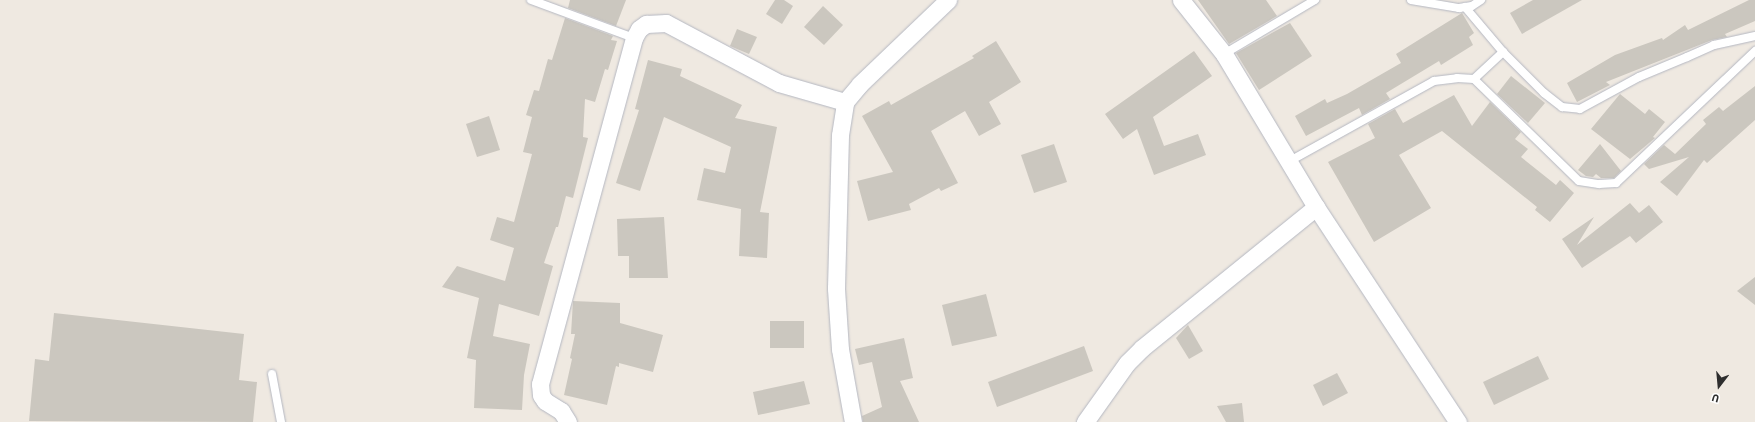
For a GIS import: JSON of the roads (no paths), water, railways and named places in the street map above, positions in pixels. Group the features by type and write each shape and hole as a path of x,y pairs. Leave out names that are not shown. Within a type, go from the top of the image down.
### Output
{"street":[{"path":"853,422 840,349 836,288 840,135 845,102 860,84 948,0"},
{"path":"1181,0 1224,54 1316,207 1458,422"},
{"path":"568,422 561,411 546,401 541,395 540,384 634,38 639,29 646,24 666,23 780,83 845,102"},
{"path":"1085,422 1127,363 1142,348 1316,207"}],"lane":[{"path":"530,0 634,38"},
{"path":"1224,54 1315,0"},
{"path":"1411,0 1465,7 1481,0"},
{"path":"1465,7 1503,52 1556,102 1562,107 1580,109 1639,78 1714,45 1755,36"},
{"path":"1288,162 1434,81 1458,78 1474,79 1579,180 1598,184 1616,183 1755,51"},
{"path":"1474,79 1503,52"},
{"path":"272,374 281,422"}]}
